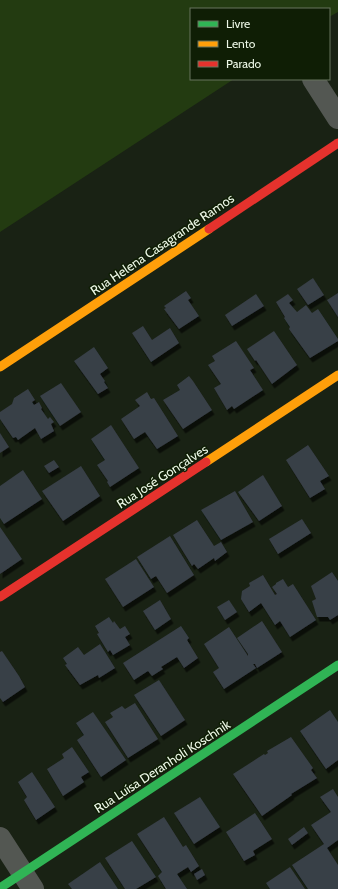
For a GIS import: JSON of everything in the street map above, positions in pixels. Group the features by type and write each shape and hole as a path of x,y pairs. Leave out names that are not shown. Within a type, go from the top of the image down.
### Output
{"street":[{"path":"314,80 338,118"},
{"name":"Rua Helena Casagrande Ramos","path":"0,367 338,143"},
{"name":"Rua José Gonçalves","path":"0,597 338,375"},
{"name":"Rua Luísa Deranholi Koschnik","path":"0,888 28,881 338,665"},
{"path":"0,838 28,881"}],"green space":[{"path":"0,0 338,0 338,12 330,16 330,8 190,8 190,80 232,80 0,232"}],"building":[{"path":"313,278 324,295 308,305 297,289"},
{"path":"186,291 191,298 188,300 199,316 179,329 164,309 166,308 164,306"},
{"path":"338,293 338,317 327,300"},
{"path":"256,294 264,306 232,326 225,315"},
{"path":"288,294 293,300 289,303 297,312 306,305 312,313 318,309 338,341 310,358 289,329 290,327 276,302"},
{"path":"143,326 152,340 170,328 179,343 151,362 132,333"},
{"path":"274,331 297,365 272,384 247,349"},
{"path":"236,341 254,368 250,370 263,390 234,409 232,406 227,410 214,388 221,384 208,365 215,361 212,356"},
{"path":"94,347 108,368 100,374 108,388 98,394 74,361"},
{"path":"189,376 212,410 183,429 163,400 180,390 177,385"},
{"path":"61,383 81,412 60,426 40,396"},
{"path":"28,389 35,400 32,402 34,405 39,402 42,408 41,409 48,419 50,417 54,422 51,424 54,431 41,439 35,428 18,440 16,437 13,438 0,419 0,412 12,404 14,398"},
{"path":"147,392 151,399 154,398 178,436 157,449 145,432 134,439 121,419 140,406 135,400"},
{"path":"111,425 139,468 110,487 107,482 108,481 97,465 105,460 91,439"},
{"path":"0,433 9,447 0,453"},
{"path":"308,445 329,476 320,481 325,489 310,498 286,460"},
{"path":"54,460 59,467 49,473 44,466"},
{"path":"81,466 100,496 63,521 42,491"},
{"path":"23,470 42,499 4,524 0,518 0,486"},
{"path":"263,475 282,506 259,521 238,492"},
{"path":"235,491 253,522 221,540 201,510"},
{"path":"302,519 311,533 278,554 269,539"},
{"path":"197,520 214,546 221,542 227,552 215,561 214,558 198,569 194,564 192,566 173,535"},
{"path":"0,527 22,559 0,574"},
{"path":"170,536 194,575 167,593 156,576 151,579 137,557"},
{"path":"136,559 154,587 123,607 105,579"},
{"path":"332,572 338,581 338,615 330,620 328,617 317,617 312,601 316,599 311,586"},
{"path":"263,575 275,595 277,594 272,587 276,583 283,579 288,587 293,584 316,620 290,637 280,621 275,625 261,603 249,612 241,599 242,591 250,586 249,583"},
{"path":"160,600 171,619 155,630 143,611"},
{"path":"229,600 237,612 225,620 217,607"},
{"path":"109,617 120,629 125,626 130,634 125,637 130,645 113,655 110,650 108,652 97,634 99,633 95,626"},
{"path":"262,621 282,652 257,668 255,664 253,664 256,668 224,689 213,672 219,668 204,644 229,627 248,656 237,638"},
{"path":"181,626 189,638 187,640 198,658 184,668 177,657 161,667 163,669 152,676 148,671 134,680 123,663"},
{"path":"100,644 115,668 99,678 98,675 80,685 65,665 67,664 63,658 78,647 84,655"},
{"path":"2,651 25,687 3,702 0,698 0,652"},
{"path":"159,680 185,720 161,736 134,695"},
{"path":"135,703 158,739 128,758 105,722 113,717 110,713 122,706 125,709"},
{"path":"330,710 338,722 338,760 326,769 300,731"},
{"path":"93,712 126,760 101,777 77,740 84,735 76,723"},
{"path":"291,737 313,768 311,770 317,778 291,794 292,795 262,816 233,774"},
{"path":"72,747 89,772 81,777 84,782 63,796 47,769 64,758 62,754"},
{"path":"32,772 55,807 36,820 24,800 27,797 18,782"},
{"path":"333,789 338,797 338,840 327,848 338,865 338,889 308,889 292,865 324,844 311,825 331,812 320,797"},
{"path":"200,797 220,827 194,844 174,813"},
{"path":"255,813 272,839 253,851 255,855 244,861 226,832"},
{"path":"164,817 183,847 186,845 199,866 191,872 188,867 177,874 187,889 166,889 158,876 162,872 137,834"},
{"path":"304,827 308,833 292,845 288,839"},
{"path":"132,841 156,877 136,889 125,889 105,858"},
{"path":"100,862 118,889 72,889 68,884"},
{"path":"290,867 305,889 270,889 266,883"},
{"path":"202,869 205,875 197,880 194,874"}],"traffic: fast":[{"path":"0,888 338,665"}],"traffic: slow":[{"path":"0,367 209,229"},
{"path":"206,462 338,375"}],"traffic: jam":[{"path":"209,229 338,143"},
{"path":"0,597 206,462"}]}
